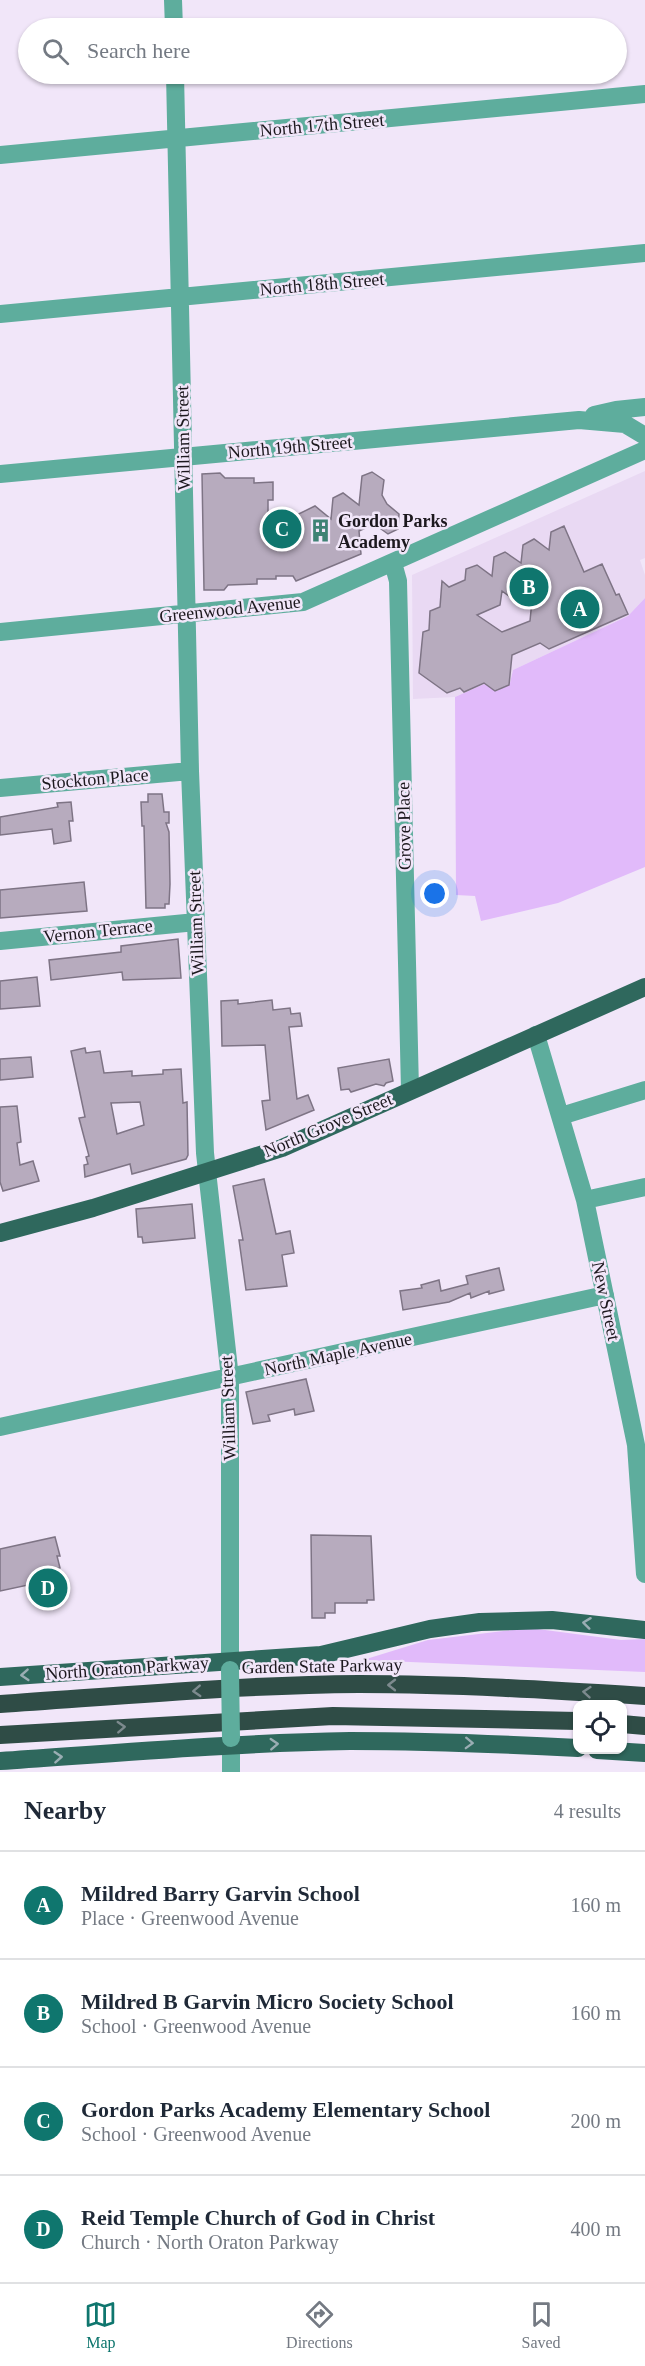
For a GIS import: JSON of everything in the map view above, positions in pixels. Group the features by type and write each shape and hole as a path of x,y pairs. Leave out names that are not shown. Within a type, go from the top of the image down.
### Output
{"highway":[{"name":"Garden State Parkway","path":"0,1704 192,1691 358,1684 525,1688 645,1696"},
{"path":"0,1735 333,1716 573,1721"},
{"path":"627,1724 645,1726"}],"main road":[{"name":"North Grove Street","path":"0,1233 93,1208 282,1148 645,987"},
{"name":"North Oraton Parkway","path":"0,1677 230,1666 321,1655 430,1629 480,1622 552,1620 645,1630"},
{"path":"0,1761 231,1742 397,1741 573,1748"},
{"path":"627,1752 645,1753"}],"street":[{"path":"173,0 174,18"},
{"name":"William Street","path":"175,84 186,614 196,922 207,1172 230,1378 231,1772"},
{"name":"North 17th Street","path":"0,155 645,94"},
{"name":"North 18th Street","path":"0,314 645,253"},
{"name":"North 19th Street","path":"0,474 579,420 616,410 645,407"},
{"name":"North 19th Street","path":"579,420 625,424 645,436"},
{"name":"Greenwood Avenue","path":"0,632 303,602 645,450"},
{"name":"Grove Place","path":"393,563 398,581 410,1090"},
{"name":"Stockton Place","path":"0,788 190,771"},
{"name":"Vernon Terrace","path":"0,941 196,922"},
{"name":"New Street","path":"536,1035 585,1200 640,1444 645,1574"},
{"path":"561,1116 645,1090"},
{"path":"585,1200 645,1187"},
{"name":"North Maple Avenue","path":"0,1427 605,1295"}],"shaded area":[{"path":"645,471 645,558 640,560 645,575 645,598 628,616 513,670 510,683 497,691 483,684 455,697 413,699 412,575"},
{"path":"645,598 645,867 558,903 481,921 475,896 456,895 455,697 484,684 497,691 510,683 513,670 628,616"},
{"path":"530,1628 621,1640 645,1639 645,1672 363,1660 428,1640"}],"building":[{"name":"Gordon Parks Academy","path":"372,472 384,480 382,495 387,504 399,514 398,529 388,534 374,524 359,531 361,554 296,581 293,576 276,576 276,579 257,579 257,584 228,585 224,590 204,590 202,474 220,473 225,478 254,478 254,483 273,482 273,500 268,500 268,529 315,506 331,519 333,498 343,493 359,505 362,476"},
{"path":"564,526 584,572 602,564 616,595 619,594 628,614 549,649 540,643 512,655 509,685 495,691 484,683 464,692 460,688 447,693 419,673 423,632 429,630 430,611 440,607 442,581 449,587 465,580 466,569 477,565 492,576 494,557 505,552 521,563 523,545 534,539 549,550 551,532","holes":["533,590 530,621 502,632 477,615 500,605 502,591 513,599"]},
{"path":"148,794 162,794 164,812 169,812 169,823 166,823 169,832 170,884 169,904 165,904 165,908 146,908 144,826 142,826 141,802 148,802"},
{"path":"71,802 73,821 69,821 71,841 54,844 52,829 0,835 0,817 58,807 57,803"},
{"path":"84,882 87,911 0,918 0,890"},
{"path":"178,939 181,978 123,980 122,972 51,980 49,960 121,952 121,946"},
{"path":"37,977 40,1006 0,1009 0,981"},
{"path":"238,1000 238,1004 272,1000 273,1010 290,1008 291,1014 300,1013 302,1026 289,1027 297,1099 308,1095 314,1110 266,1130 262,1101 270,1100 265,1045 222,1046 221,1001"},
{"path":"85,1048 86,1053 100,1051 104,1073 132,1071 132,1076 163,1074 163,1070 181,1069 183,1103 187,1102 188,1155 186,1159 132,1174 130,1164 85,1177 84,1165 88,1164 86,1157 89,1156 79,1118 85,1117 71,1051","holes":["140,1102 144,1125 117,1134 111,1103"]},
{"path":"31,1057 33,1077 0,1080 0,1059"},
{"path":"389,1059 393,1081 384,1086 376,1084 351,1092 349,1089 341,1090 338,1068"},
{"path":"17,1106 21,1142 17,1143 20,1165 33,1161 39,1181 3,1191 0,1182 0,1107"},
{"path":"264,1179 276,1234 290,1231 294,1253 282,1255 287,1286 246,1290 239,1240 243,1240 233,1186"},
{"path":"192,1204 195,1238 143,1243 142,1237 138,1237 136,1209"},
{"path":"499,1268 504,1290 489,1294 489,1291 471,1298 470,1293 449,1302 403,1310 400,1291 422,1288 421,1285 439,1280 441,1291 468,1284 466,1276"},
{"path":"306,1379 314,1411 295,1415 294,1409 268,1415 270,1421 253,1424 246,1392"},
{"path":"311,1535 371,1536 374,1600 367,1600 367,1603 335,1603 335,1613 325,1613 325,1618 312,1618"},
{"path":"55,1537 60,1556 57,1556 60,1568 54,1569 56,1579 0,1591 0,1549"}],"place":[{"name":"Gordon Parks Academy Elementary School","path":"282,529"},
{"name":"Gordon Parks Academy","path":"320,531"},
{"name":"Mildred B Garvin Micro Society School","path":"529,587"},
{"name":"Mildred Barry Garvin School","path":"580,609"},
{"name":"Reid Temple Church of God in Christ","path":"48,1588"}]}
